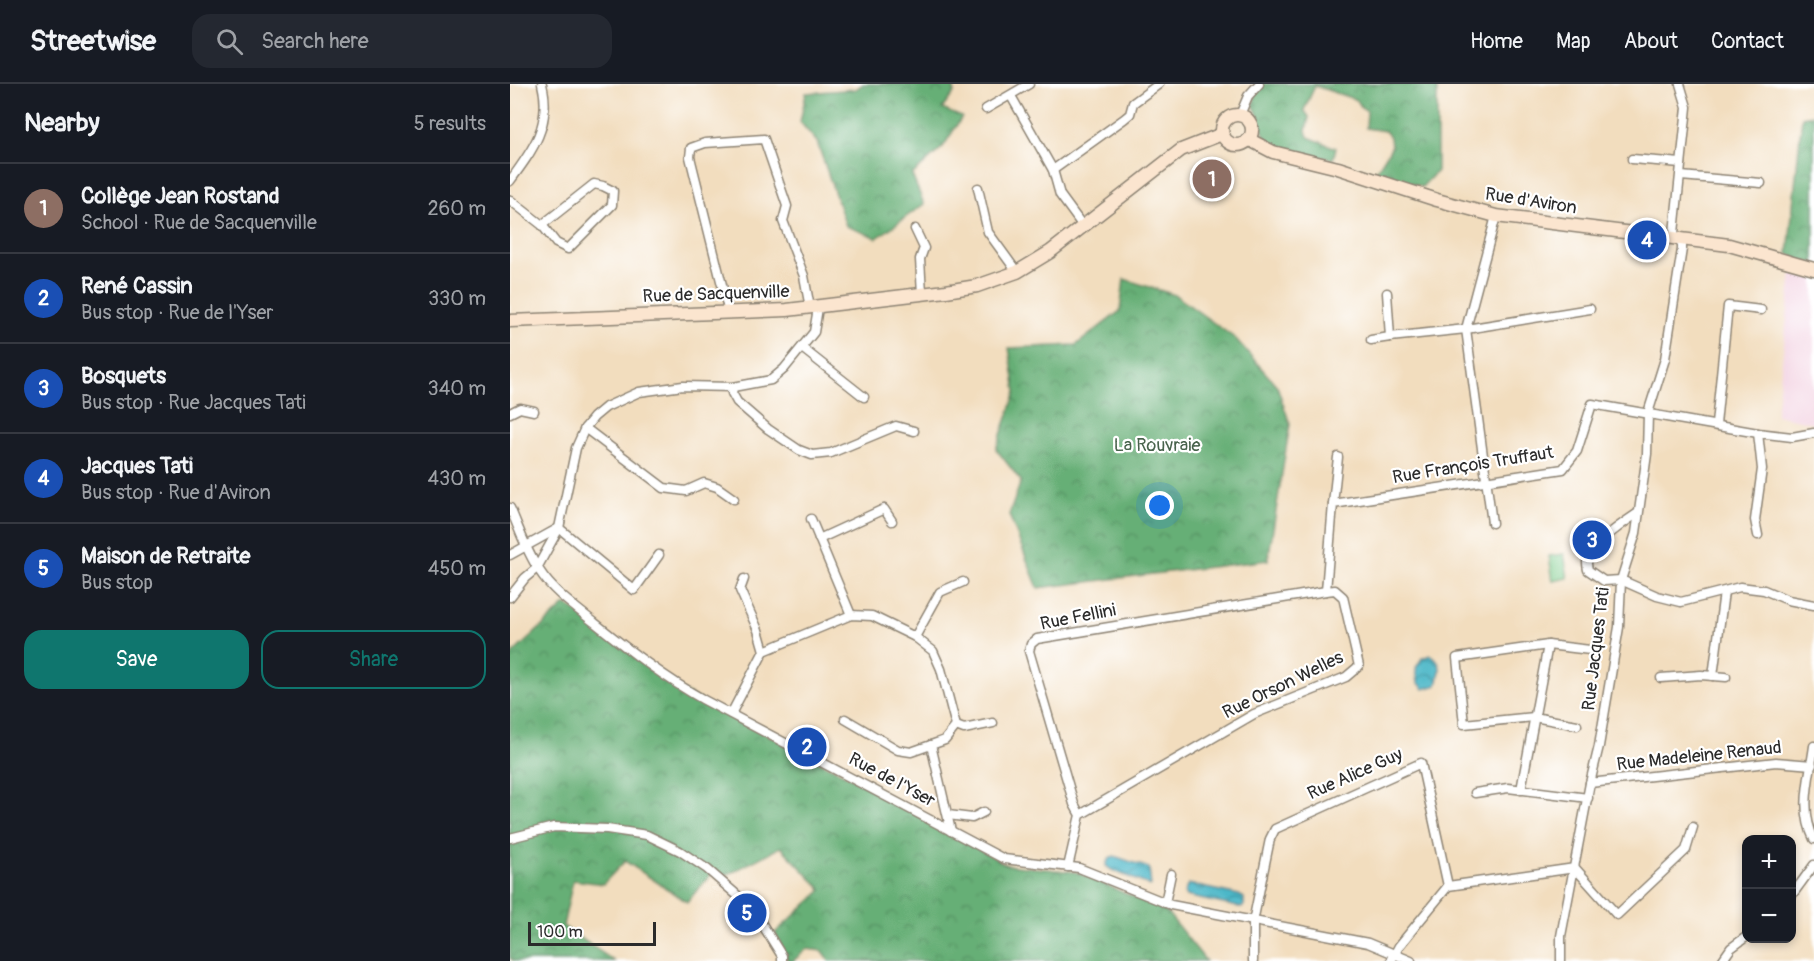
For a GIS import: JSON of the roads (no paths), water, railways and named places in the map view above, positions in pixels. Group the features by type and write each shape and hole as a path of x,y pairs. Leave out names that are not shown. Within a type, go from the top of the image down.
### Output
{"street":[{"path":"510,181 533,150 543,126 546,100 542,84"},
{"path":"986,110 1029,84"},
{"path":"1053,170 1124,119 1130,114 1133,103 1160,84"},
{"path":"1240,115 1248,96 1259,84"},
{"name":"Rue Jacques Tati","path":"1560,961 1561,936 1599,746 1619,627 1621,580 1636,533 1647,454 1648,413 1665,359 1682,249 1674,233 1687,107 1680,84"},
{"path":"1011,96 1053,170 1060,195 1082,225"},
{"path":"1240,115 1251,125 1251,135 1236,145 1227,141 1221,129 1230,116 1240,115"},
{"name":"Rue de Sacquenville","path":"510,321 814,308 977,286 1017,272 1050,252 1181,150 1222,134"},
{"path":"510,597 525,578 537,568 559,528 576,448 585,428 606,407 639,392 683,386 733,387 771,380 784,369 814,332 814,308 783,221 787,206 764,139 705,143 691,148 690,157 729,313"},
{"name":"Rue d'Aviron","path":"1248,139 1273,152 1338,168 1426,197 1496,216 1729,244 1814,268"},
{"path":"1632,159 1681,163"},
{"path":"1681,176 1761,183"},
{"path":"510,200 542,225 556,243 568,249 612,205 613,191 594,184 542,225"},
{"path":"978,188 988,232 1017,272"},
{"path":"1492,523 1466,329 1496,216"},
{"path":"915,230 924,248 920,259 922,294"},
{"path":"1387,293 1390,337"},
{"path":"1716,424 1728,306 1761,310"},
{"path":"1371,340 1466,329 1590,309"},
{"path":"802,348 864,397"},
{"path":"733,387 732,393 737,402 768,429 799,450 812,455 831,453 896,426 914,431"},
{"name":"Rue François Truffaut","path":"1333,504 1563,469 1577,451 1592,404 1648,413"},
{"path":"510,412 520,408 534,411"},
{"path":"1648,413 1758,433 1792,437 1814,433"},
{"path":"585,428 664,488 686,491 704,483 717,487 734,499"},
{"path":"1758,433 1762,469 1755,520 1758,535"},
{"path":"1326,591 1338,457"},
{"name":"Rue de l'Yser","path":"510,508 537,568 566,600 673,683 1004,859 1068,867 1094,873 1165,903 1368,943 1393,957 1411,961"},
{"path":"819,539 884,509 892,521"},
{"path":"1638,513 1590,551 1586,559 1588,570 1604,581 1621,580 1657,596 1681,602 1740,587 1764,590 1788,600 1814,605"},
{"path":"811,519 851,615"},
{"path":"510,555 559,528"},
{"path":"559,528 634,590 659,555"},
{"path":"744,579 740,590 758,630 764,651"},
{"path":"915,637 940,592 963,582"},
{"name":"Rue Orson Welles","path":"1080,815 1254,714 1346,677 1359,666 1343,597 1335,590 1326,591"},
{"name":"Rue Fellini","path":"1080,815 1074,804 1029,651 1031,644 1037,639 1326,591"},
{"path":"1713,676 1724,592"},
{"path":"731,714 764,651 851,615 872,616 915,637 933,651 941,669 956,726"},
{"path":"1577,725 1534,717 1464,724 1457,658 1548,645 1590,650"},
{"path":"1521,790 1548,645"},
{"path":"1660,678 1701,675 1726,677"},
{"path":"844,719 898,750 910,752 945,740 956,726"},
{"path":"956,726 964,729 993,723"},
{"path":"931,745 951,831"},
{"path":"1814,746 1808,782 1806,816 1814,839"},
{"name":"Rue Madeleine Renaud","path":"1590,783 1776,762 1812,765"},
{"name":"Rue Alice Guy","path":"1253,922 1270,838 1275,829 1421,763 1448,886"},
{"path":"1475,793 1508,788 1588,798"},
{"path":"948,815 972,818 984,812"},
{"path":"1068,867 1080,815"},
{"path":"510,838 555,827 607,829 647,835 680,851 707,869 752,908 782,956 782,961"},
{"path":"1393,957 1448,886 1575,868 1617,915 1686,850 1694,827"},
{"path":"1796,889 1814,865"},
{"path":"1165,903 1171,874"},
{"path":"1253,922 1253,961"},
{"path":"1722,961 1731,948 1742,940"}],"water":[{"path":"1430,655 1439,664 1439,676 1437,685 1424,689 1418,682 1416,668 1422,658"},
{"path":"1114,856 1149,868 1151,886 1106,866 1108,860"},
{"path":"1188,884 1239,895 1244,898 1244,905 1242,908 1186,896 1184,893"}],"place":[{"name":"Collège Jean Rostand","path":"1212,179"},
{"name":"Jacques Tati","path":"1647,240"},
{"name":"Bosquets","path":"1592,540"},
{"name":"René Cassin","path":"807,747"},
{"name":"Maison de Retraite","path":"747,913"}],"park label":[{"name":"La Rouvraie","path":"1157,445"}]}
